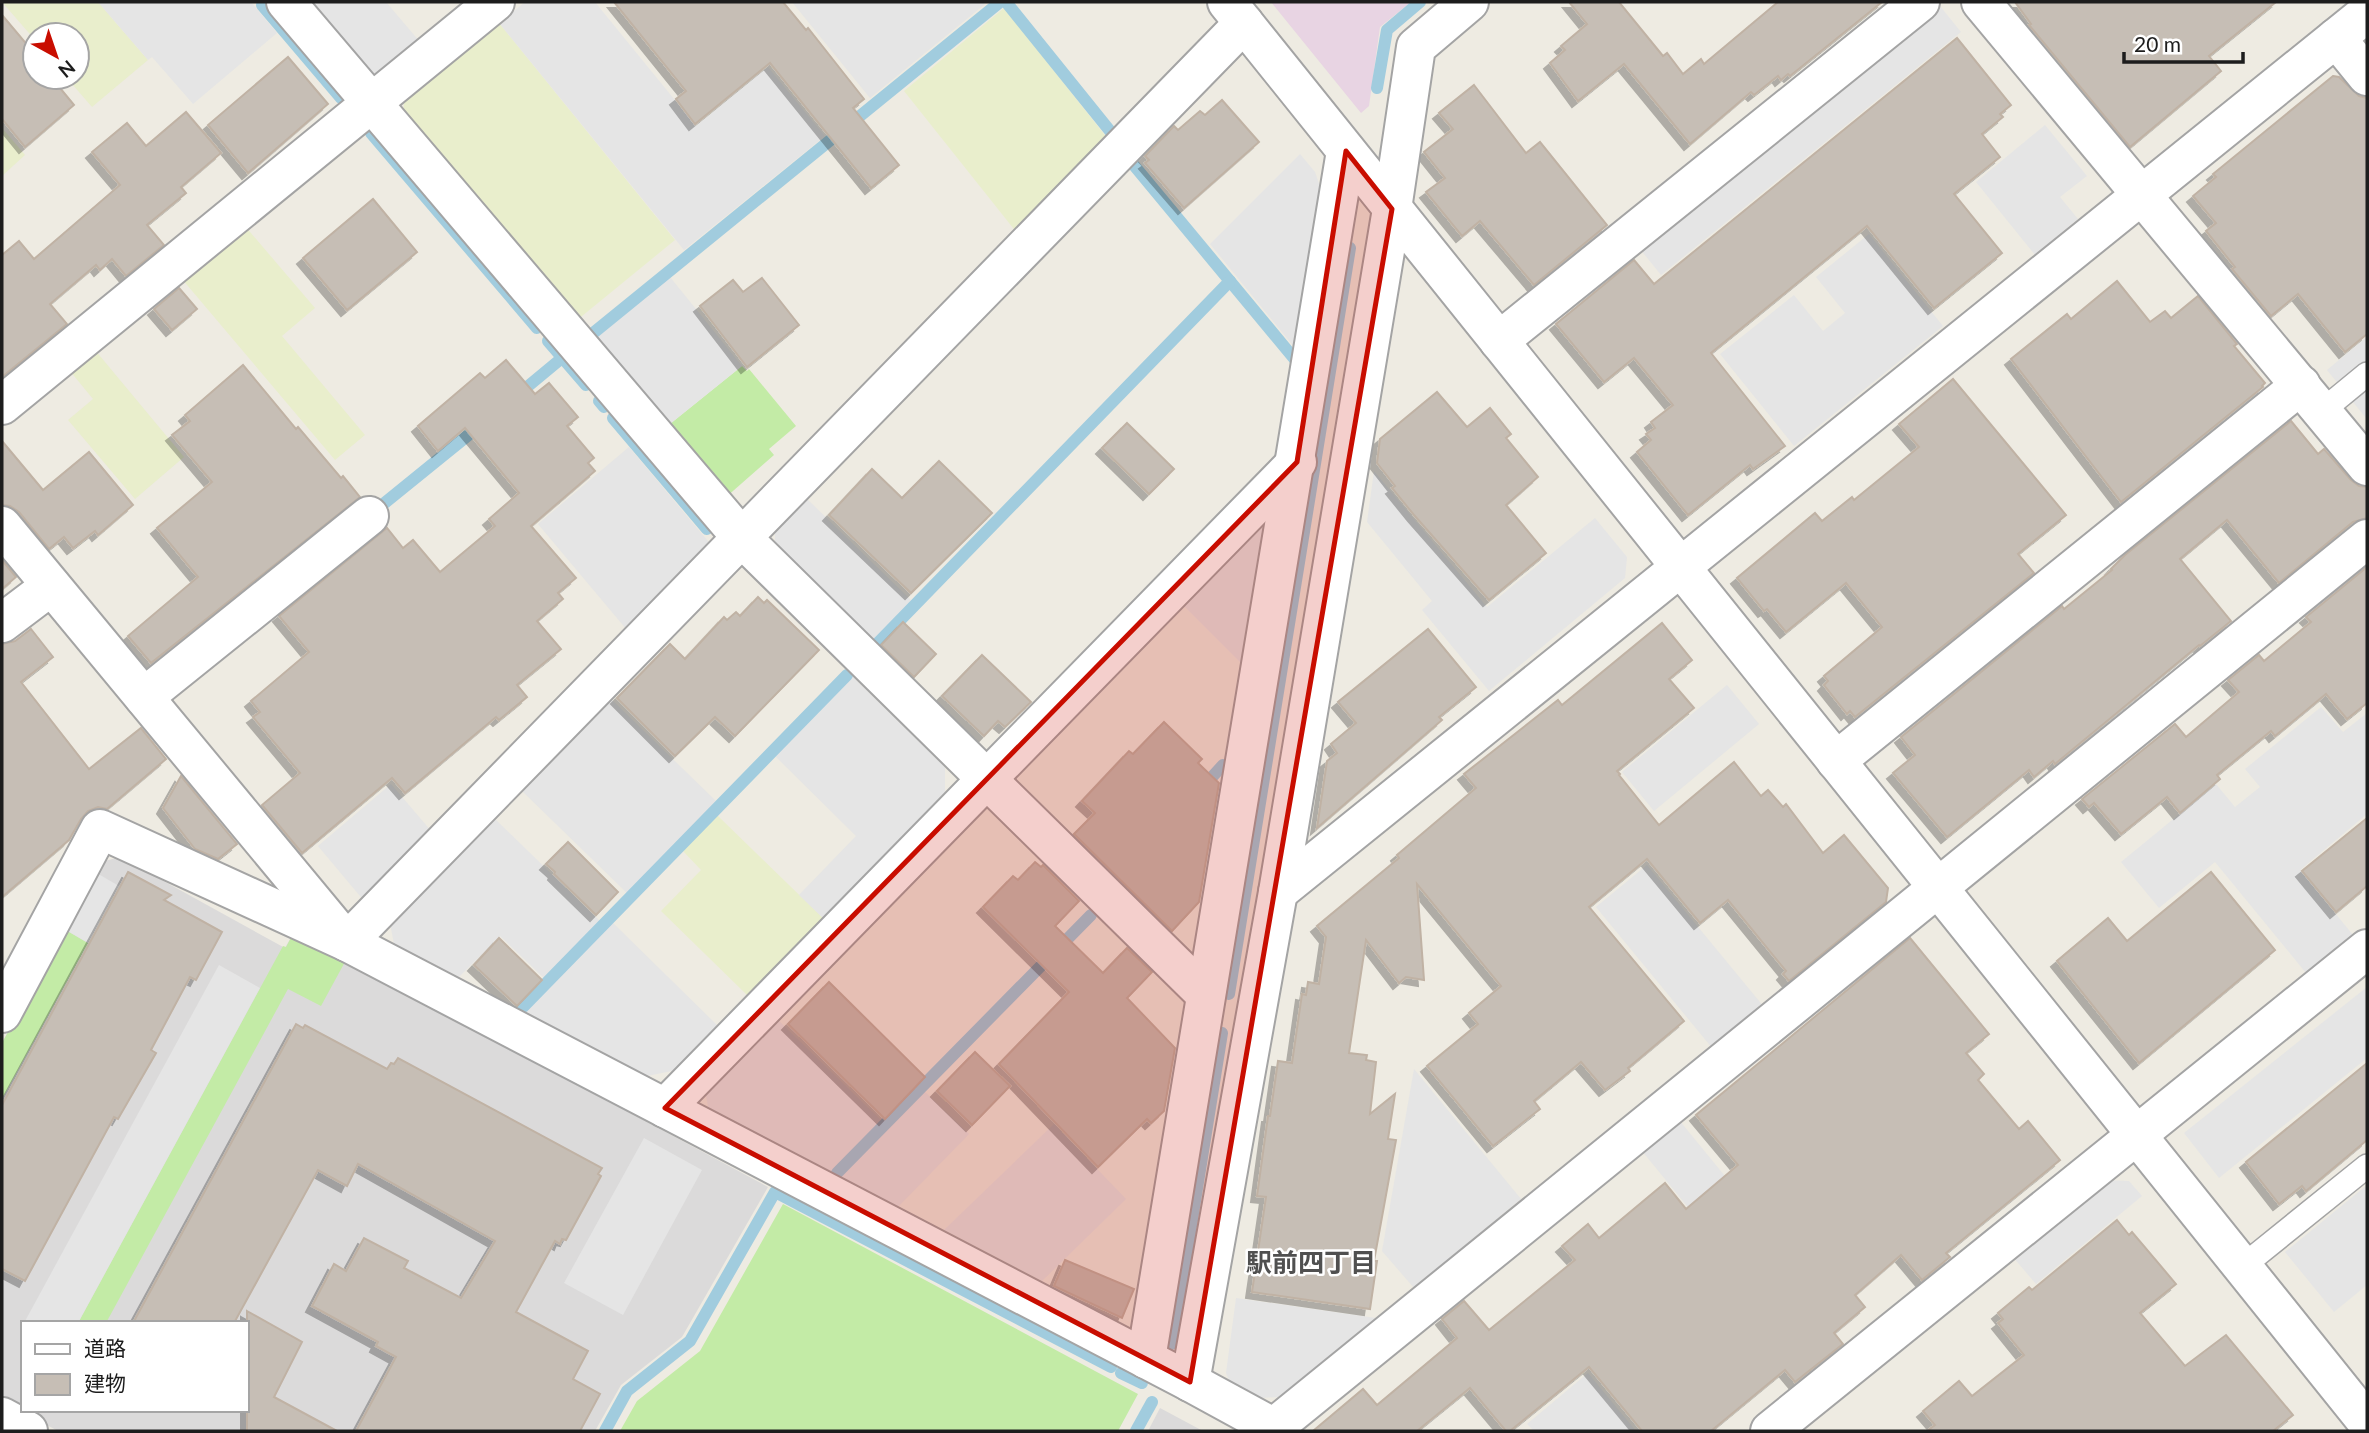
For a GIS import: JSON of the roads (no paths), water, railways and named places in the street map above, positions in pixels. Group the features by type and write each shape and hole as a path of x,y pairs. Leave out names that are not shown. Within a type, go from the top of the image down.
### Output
{"street":[{"path":"286,2 742,538 1205,994"},
{"path":"2,405 495,2"},
{"path":"1189,1382 1278,892 1392,209 1416,47 1469,2"},
{"path":"1499,341 1920,2"},
{"path":"1981,2 2367,466"},
{"path":"347,942 742,538 1235,12 2367,1422"},
{"path":"1278,892 2367,13"},
{"path":"2336,38 2367,76"},
{"path":"1146,1359 1205,994 1297,462 1346,151"},
{"path":"1836,761 2311,398"},
{"path":"665,1108 1297,462"},
{"path":"144,697 369,516"},
{"path":"2,526 347,942"},
{"path":"2,1013 100,830 347,942 1276,1429 2367,539"},
{"path":"2,623 51,586"},
{"path":"1770,1431 2367,949"},
{"path":"2,1417 28,1431"}],"lane":[{"path":"2311,398 2367,374"},
{"path":"2243,1266 2367,1166"}],"waterway":[{"path":"592,334 1000,2"},
{"path":"1006,2 1110,131"},
{"path":"1377,88 1387,30 1420,2"},
{"path":"262,5 341,98"},
{"path":"371,133 537,328"},
{"path":"1132,163 1297,362"},
{"path":"1229,994 1350,248"},
{"path":"875,646 1230,281"},
{"path":"548,341 586,385"},
{"path":"515,397 562,358"},
{"path":"599,401 604,407"},
{"path":"613,418 707,529"},
{"path":"376,510 482,424"},
{"path":"523,1007 847,675"},
{"path":"1202,788 1223,765"},
{"path":"837,1173 1091,915"},
{"path":"1172,1344 1222,1033"},
{"path":"605,1431 627,1391 690,1341 775,1192 1111,1367"},
{"path":"1121,1373 1142,1383"},
{"path":"1136,1431 1152,1402"}],"district":[{"name":"駅前四丁目","path":"1311,1262"}]}
